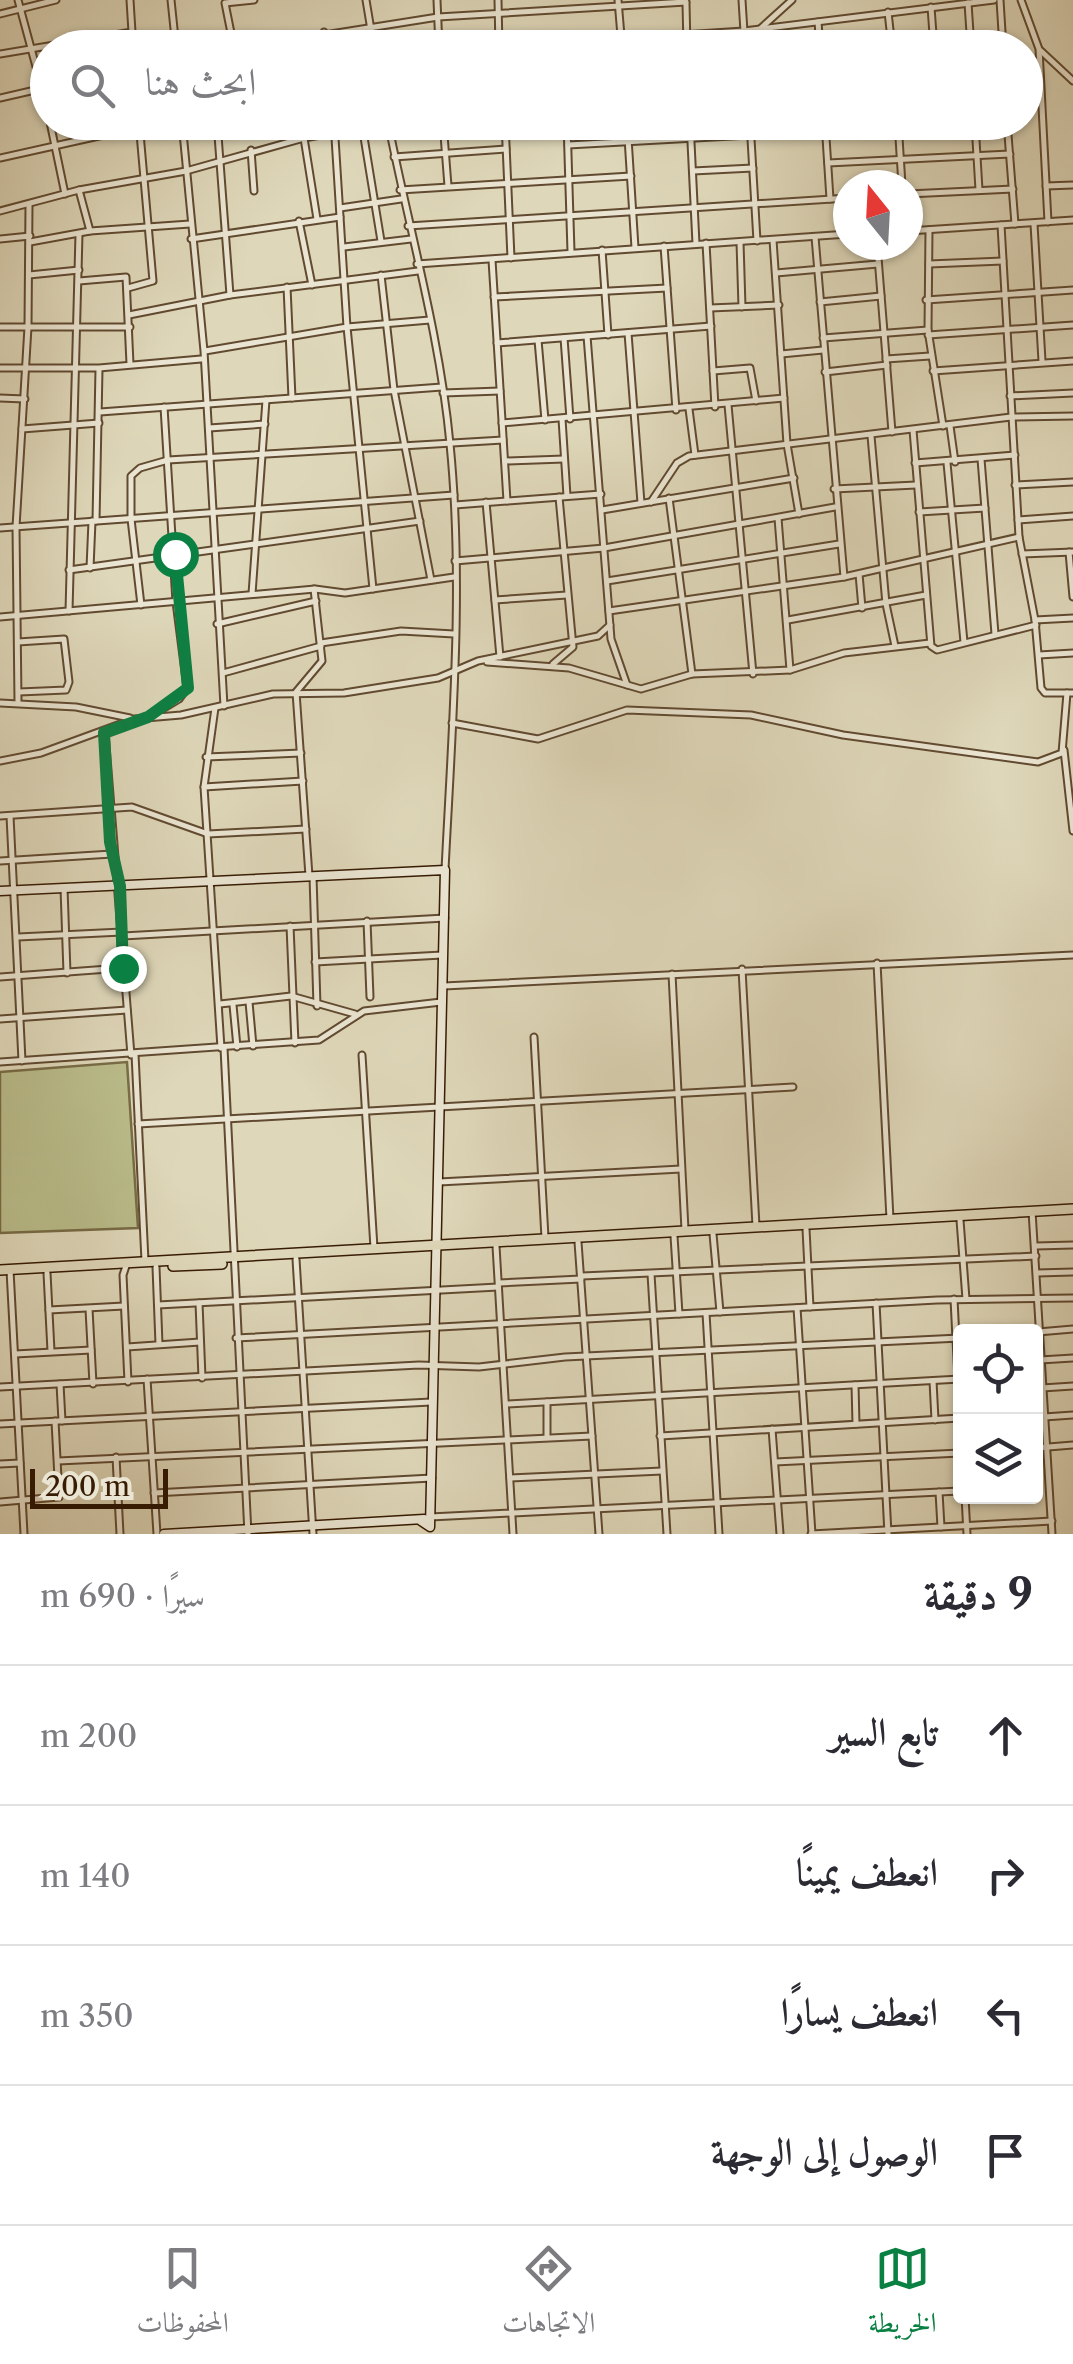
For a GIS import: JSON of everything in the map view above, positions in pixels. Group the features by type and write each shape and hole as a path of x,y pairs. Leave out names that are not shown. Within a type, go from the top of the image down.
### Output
{"main road":[{"path":"5,1272 145,1262 296,1259 544,1238 756,1226 1073,1212"},
{"path":"5,1272 156,1267 374,1248 578,1242 1032,1213"}],"street":[{"path":"18,0 30,37"},
{"path":"0,14 56,0"},
{"path":"130,0 132,30"},
{"path":"171,0 174,30"},
{"path":"233,30 225,3 254,0"},
{"path":"366,0 372,30"},
{"path":"436,0 438,30"},
{"path":"498,0 499,30"},
{"path":"560,0 560,9"},
{"path":"742,0 744,30"},
{"path":"760,29 792,0"},
{"path":"752,30 997,0 1001,30"},
{"path":"1022,0 1032,30"},
{"path":"340,30 438,17 686,1 687,30"},
{"path":"618,3 621,30"},
{"path":"968,3 970,30"},
{"path":"930,7 932,30"},
{"path":"888,12 890,30"},
{"path":"818,22 819,30"},
{"path":"0,54 30,49"},
{"path":"1043,53 1073,81"},
{"path":"0,98 30,91"},
{"path":"1043,127 1048,222"},
{"path":"53,140 65,194"},
{"path":"0,158 71,140"},
{"path":"128,288 152,281 141,140"},
{"path":"183,140 204,351 224,706"},
{"path":"220,140 230,295"},
{"path":"0,211 79,190 186,171 295,140"},
{"path":"304,140 317,218"},
{"path":"336,140 347,327 372,590"},
{"path":"365,140 380,240"},
{"path":"392,140 443,390 455,505 454,674 428,1525"},
{"path":"444,140 448,186"},
{"path":"505,140 512,258"},
{"path":"568,140 572,252"},
{"path":"568,145 644,140"},
{"path":"690,140 696,244"},
{"path":"750,140 757,240"},
{"path":"826,140 830,199"},
{"path":"899,140 901,170"},
{"path":"976,140 979,190"},
{"path":"1009,140 1014,224"},
{"path":"628,141 635,248"},
{"path":"394,157 506,149"},
{"path":"251,150 254,191"},
{"path":"828,163 1010,154"},
{"path":"693,171 752,168"},
{"path":"400,190 631,176"},
{"path":"1046,186 1073,185"},
{"path":"923,193 1013,189"},
{"path":"79,190 90,231"},
{"path":"340,208 402,198"},
{"path":"408,226 511,216 755,206 833,199"},
{"path":"18,702 16,526 28,327 29,205"},
{"path":"192,238 340,217"},
{"path":"923,230 1073,220"},
{"path":"299,221 312,285"},
{"path":"1034,223 1042,361"},
{"path":"0,239 190,224"},
{"path":"1001,226 1018,538 1036,622 1043,692 1070,693 1064,747 1073,831"},
{"path":"929,230 926,300 930,356 956,462"},
{"path":"69,612 79,234"},
{"path":"129,315 230,295 346,282 418,268 572,252 833,235"},
{"path":"816,237 844,577"},
{"path":"344,247 411,239"},
{"path":"773,240 787,444 799,514"},
{"path":"740,242 742,306"},
{"path":"706,243 716,407"},
{"path":"664,246 676,410"},
{"path":"602,250 608,334"},
{"path":"492,260 506,501"},
{"path":"878,260 892,432"},
{"path":"929,264 1003,261"},
{"path":"776,273 878,264"},
{"path":"29,275 79,270"},
{"path":"381,275 394,390 431,580"},
{"path":"79,281 124,277 128,288 130,364"},
{"path":"287,287 292,398"},
{"path":"494,297 667,288"},
{"path":"926,300 1073,290"},
{"path":"820,302 881,296"},
{"path":"710,308 778,305"},
{"path":"204,351 347,327 430,320"},
{"path":"823,338 1073,325"},
{"path":"497,343 710,326"},
{"path":"0,327 130,327"},
{"path":"628,333 641,503"},
{"path":"587,336 612,647 627,685"},
{"path":"564,338 570,418"},
{"path":"538,340 545,420"},
{"path":"781,354 824,350"},
{"path":"825,372 930,356"},
{"path":"0,368 98,368 202,359"},
{"path":"934,371 1073,361"},
{"path":"90,569 100,423 98,368"},
{"path":"713,371 748,368 756,402"},
{"path":"100,412 394,390 500,391"},
{"path":"1010,396 1073,393"},
{"path":"0,398 24,398"},
{"path":"502,422 635,414 784,398"},
{"path":"252,594 266,400"},
{"path":"728,405 742,592 753,674"},
{"path":"148,717 188,688 176,602 164,407"},
{"path":"690,409 695,455"},
{"path":"650,502 680,459 695,455 1012,418 1073,416"},
{"path":"550,666 569,653 572,643 564,552 562,419"},
{"path":"22,430 100,423"},
{"path":"209,428 266,424"},
{"path":"913,430 930,644"},
{"path":"871,435 886,604 895,646"},
{"path":"141,606 131,518 131,476 140,468 168,460 504,440"},
{"path":"915,463 1015,455"},
{"path":"504,462 564,459"},
{"path":"981,459 995,634"},
{"path":"947,462 964,642"},
{"path":"602,510 794,478"},
{"path":"1016,485 1073,482"},
{"path":"834,489 916,485"},
{"path":"455,505 601,494"},
{"path":"0,528 454,495"},
{"path":"670,498 692,674"},
{"path":"486,502 500,657"},
{"path":"455,561 604,548 836,507"},
{"path":"919,512 985,508"},
{"path":"1018,520 1073,516"},
{"path":"778,517 790,670"},
{"path":"69,570 420,521"},
{"path":"609,610 844,577 1018,538"},
{"path":"607,581 839,544"},
{"path":"1022,554 1071,552 1073,597"},
{"path":"859,574 862,608"},
{"path":"0,618 252,594 372,590 455,577"},
{"path":"314,590 321,664 296,692 311,876 316,1006"},
{"path":"495,600 568,595"},
{"path":"788,620 926,595"},
{"path":"217,624 316,601"},
{"path":"478,661 550,666 648,688 692,674 790,670 844,653 895,646 930,644 938,650 1036,622 1073,618"},
{"path":"0,703 18,702 134,719 296,692 360,691 454,674 478,661 572,643 598,636 610,625"},
{"path":"222,673 321,644 401,631 454,634"},
{"path":"18,642 64,639 69,682 66,690 18,692"},
{"path":"1039,655 1073,652"},
{"path":"215,708 204,788 228,1120 248,1533"},
{"path":"452,723 538,739 628,710 766,717 844,734 1038,762 1055,758 1064,747"},
{"path":"0,762 104,733 134,719"},
{"path":"104,733 112,854 120,886 145,1262"},
{"path":"206,757 301,754"},
{"path":"204,788 302,782"},
{"path":"0,816 147,809 208,834 306,828"},
{"path":"10,816 22,1060"},
{"path":"0,861 112,854"},
{"path":"0,892 446,870"},
{"path":"64,888 67,973"},
{"path":"18,937 445,918"},
{"path":"367,922 370,997"},
{"path":"290,926 290,996 296,1042"},
{"path":"315,962 444,954"},
{"path":"444,986 1073,955"},
{"path":"878,962 890,1219"},
{"path":"0,977 123,968"},
{"path":"742,969 756,1226"},
{"path":"672,974 685,1231"},
{"path":"220,1004 290,996 355,1014 444,1001"},
{"path":"249,1002 253,1046"},
{"path":"233,1005 236,1048"},
{"path":"0,1019 127,1010"},
{"path":"0,1062 296,1042 328,1036 355,1014"},
{"path":"534,1037 544,1238"},
{"path":"362,1055 374,1248"},
{"path":"138,1124 793,1087"},
{"path":"439,1182 681,1168"},
{"path":"1032,1213 1037,1324"},
{"path":"960,1220 966,1298"},
{"path":"806,1229 810,1308"},
{"path":"713,1234 720,1312"},
{"path":"674,1236 679,1314"},
{"path":"578,1242 599,1534"},
{"path":"1036,1246 1073,1245"},
{"path":"496,1246 513,1534"},
{"path":"158,1305 650,1274 1036,1256"},
{"path":"296,1259 304,1450 313,1532"},
{"path":"127,1266 124,1306 128,1382"},
{"path":"156,1267 159,1344"},
{"path":"5,1272 13,1310 24,1534"},
{"path":"46,1272 51,1352"},
{"path":"1037,1273 1073,1272"},
{"path":"650,1274 667,1534"},
{"path":"236,1338 436,1324 584,1320 966,1298 1073,1298"},
{"path":"954,1299 957,1324"},
{"path":"199,1303 202,1378"},
{"path":"876,1304 888,1532"},
{"path":"49,1310 124,1306"},
{"path":"797,1308 811,1534 941,1527 966,1530 1052,1521"},
{"path":"89,1309 93,1384"},
{"path":"0,1311 13,1310"},
{"path":"706,1313 719,1534"},
{"path":"1043,1332 1073,1329"},
{"path":"0,1387 435,1365 503,1366 587,1356 953,1338"},
{"path":"127,1346 200,1342"},
{"path":"15,1354 91,1350"},
{"path":"1043,1360 1073,1358"},
{"path":"147,1379 160,1534 313,1532 428,1525 512,1514 953,1493"},
{"path":"506,1404 953,1379"},
{"path":"933,1380 934,1420"},
{"path":"0,1502 59,1498 60,1384"},
{"path":"855,1385 856,1424"},
{"path":"1043,1388 1073,1386"},
{"path":"0,1424 240,1415 434,1402"},
{"path":"547,1402 548,1438"},
{"path":"1043,1415 1073,1415"},
{"path":"660,1436 953,1419"},
{"path":"1043,1428 1052,1534"},
{"path":"772,1429 780,1534"},
{"path":"58,1461 592,1436"},
{"path":"1043,1447 1073,1445"},
{"path":"775,1462 953,1453"},
{"path":"116,1457 120,1534"},
{"path":"0,1464 20,1464"},
{"path":"510,1478 663,1471"},
{"path":"154,1494 245,1492 432,1478"},
{"path":"1043,1487 1048,1487"},
{"path":"939,1492 941,1527"},
{"path":"964,1504 966,1530"}],"green space":[{"path":"127,1062 138,1228 0,1233 0,1072"}],"route":[{"path":"123,968 119,873 110,842 104,733 148,717 179,699 188,688 180,644 175,554"}]}
